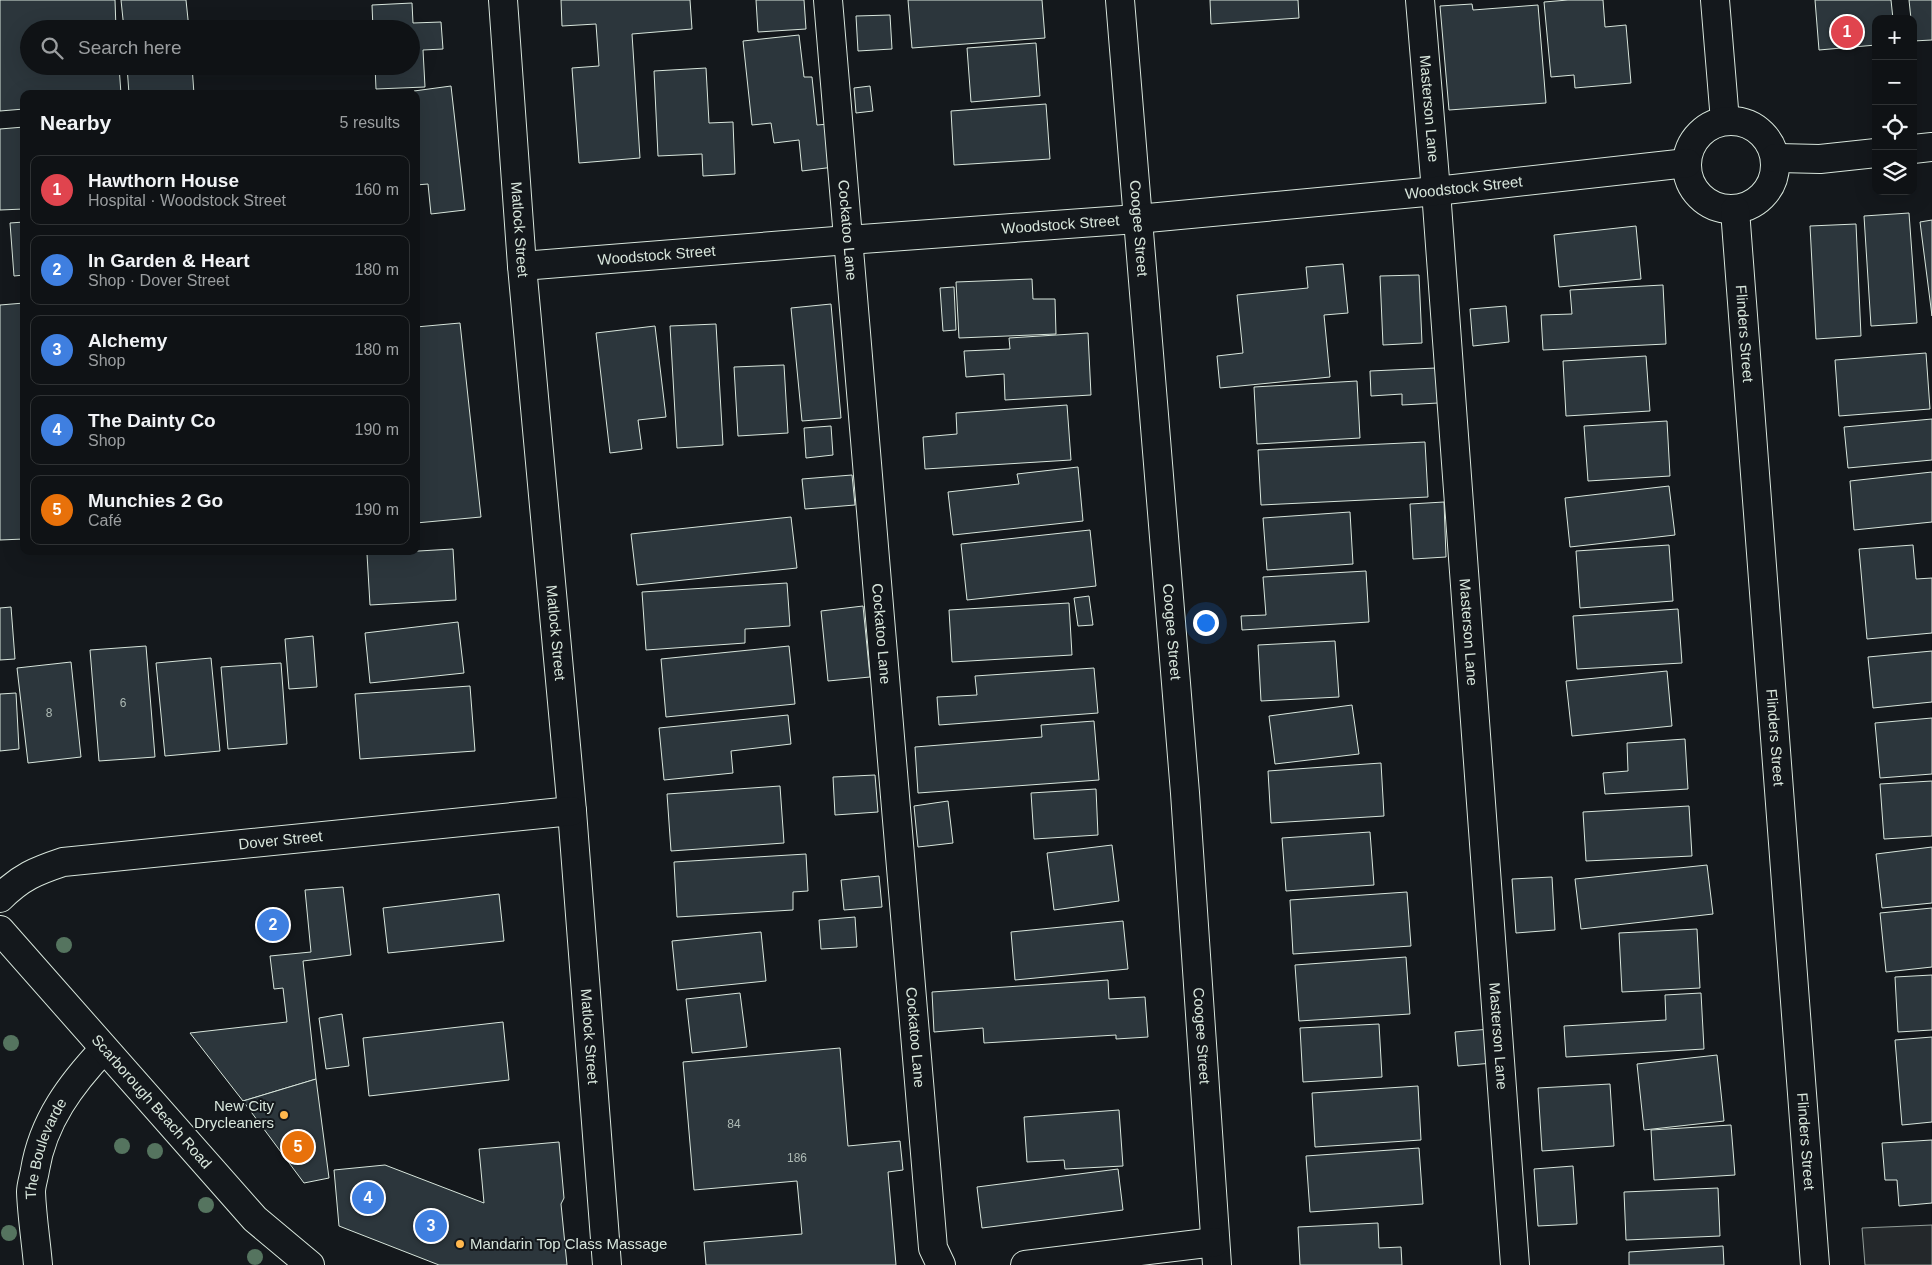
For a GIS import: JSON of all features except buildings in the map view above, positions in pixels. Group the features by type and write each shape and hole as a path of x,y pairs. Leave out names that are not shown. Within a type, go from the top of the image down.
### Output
{"street":[{"name":"Matlock Street","path":"503,0 522,266 572,811 606,1265"},
{"name":"Cockatoo Lane","path":"828,0 933,1248 941,1265"},
{"name":"Coogee Street","path":"1120,0 1185,793 1216,1254"},
{"name":"Masterson Lane","path":"1420,0 1436,191 1516,1265"},
{"path":"1715,0 1725,121"},
{"path":"1725,121 1745,123 1758,130 1765,136 1775,158 1774,177 1768,191 1760,199 1746,207 1735,210 1719,208 1697,194 1687,171 1687,163 1693,143 1705,130 1725,121"},
{"path":"1917,149 1932,147"},
{"path":"1775,158 1820,159 1872,153"},
{"name":"Woodstock Street","path":"522,266 1137,219 1436,191 1687,163"},
{"name":"Flinders Street","path":"1735,210 1815,1265"},
{"name":"Dover Street","path":"0,898 33,872 64,862 572,811"},
{"name":"Scarborough Beach Road","path":"0,930 255,1219 310,1265"},
{"name":"The Boulevarde","path":"38,1265 31,1191 38,1151 52,1118 67,1093 78,1077 104,1049"},
{"path":"1025,1265 1216,1254"}],"shaded area":[{"path":"1932,1225 1932,1265 1865,1265 1862,1228"}],"place":[{"name":"Hawthorn House","path":"1847,32"},
{"name":"In Garden & Heart","path":"273,925"},
{"name":"New City Drycleaners","path":"284,1115"},
{"name":"Munchies 2 Go","path":"298,1147"},
{"name":"The Dainty Co","path":"368,1198"},
{"name":"Alchemy","path":"431,1226"},
{"name":"Mandarin Top Class Massage","path":"460,1244"}]}
